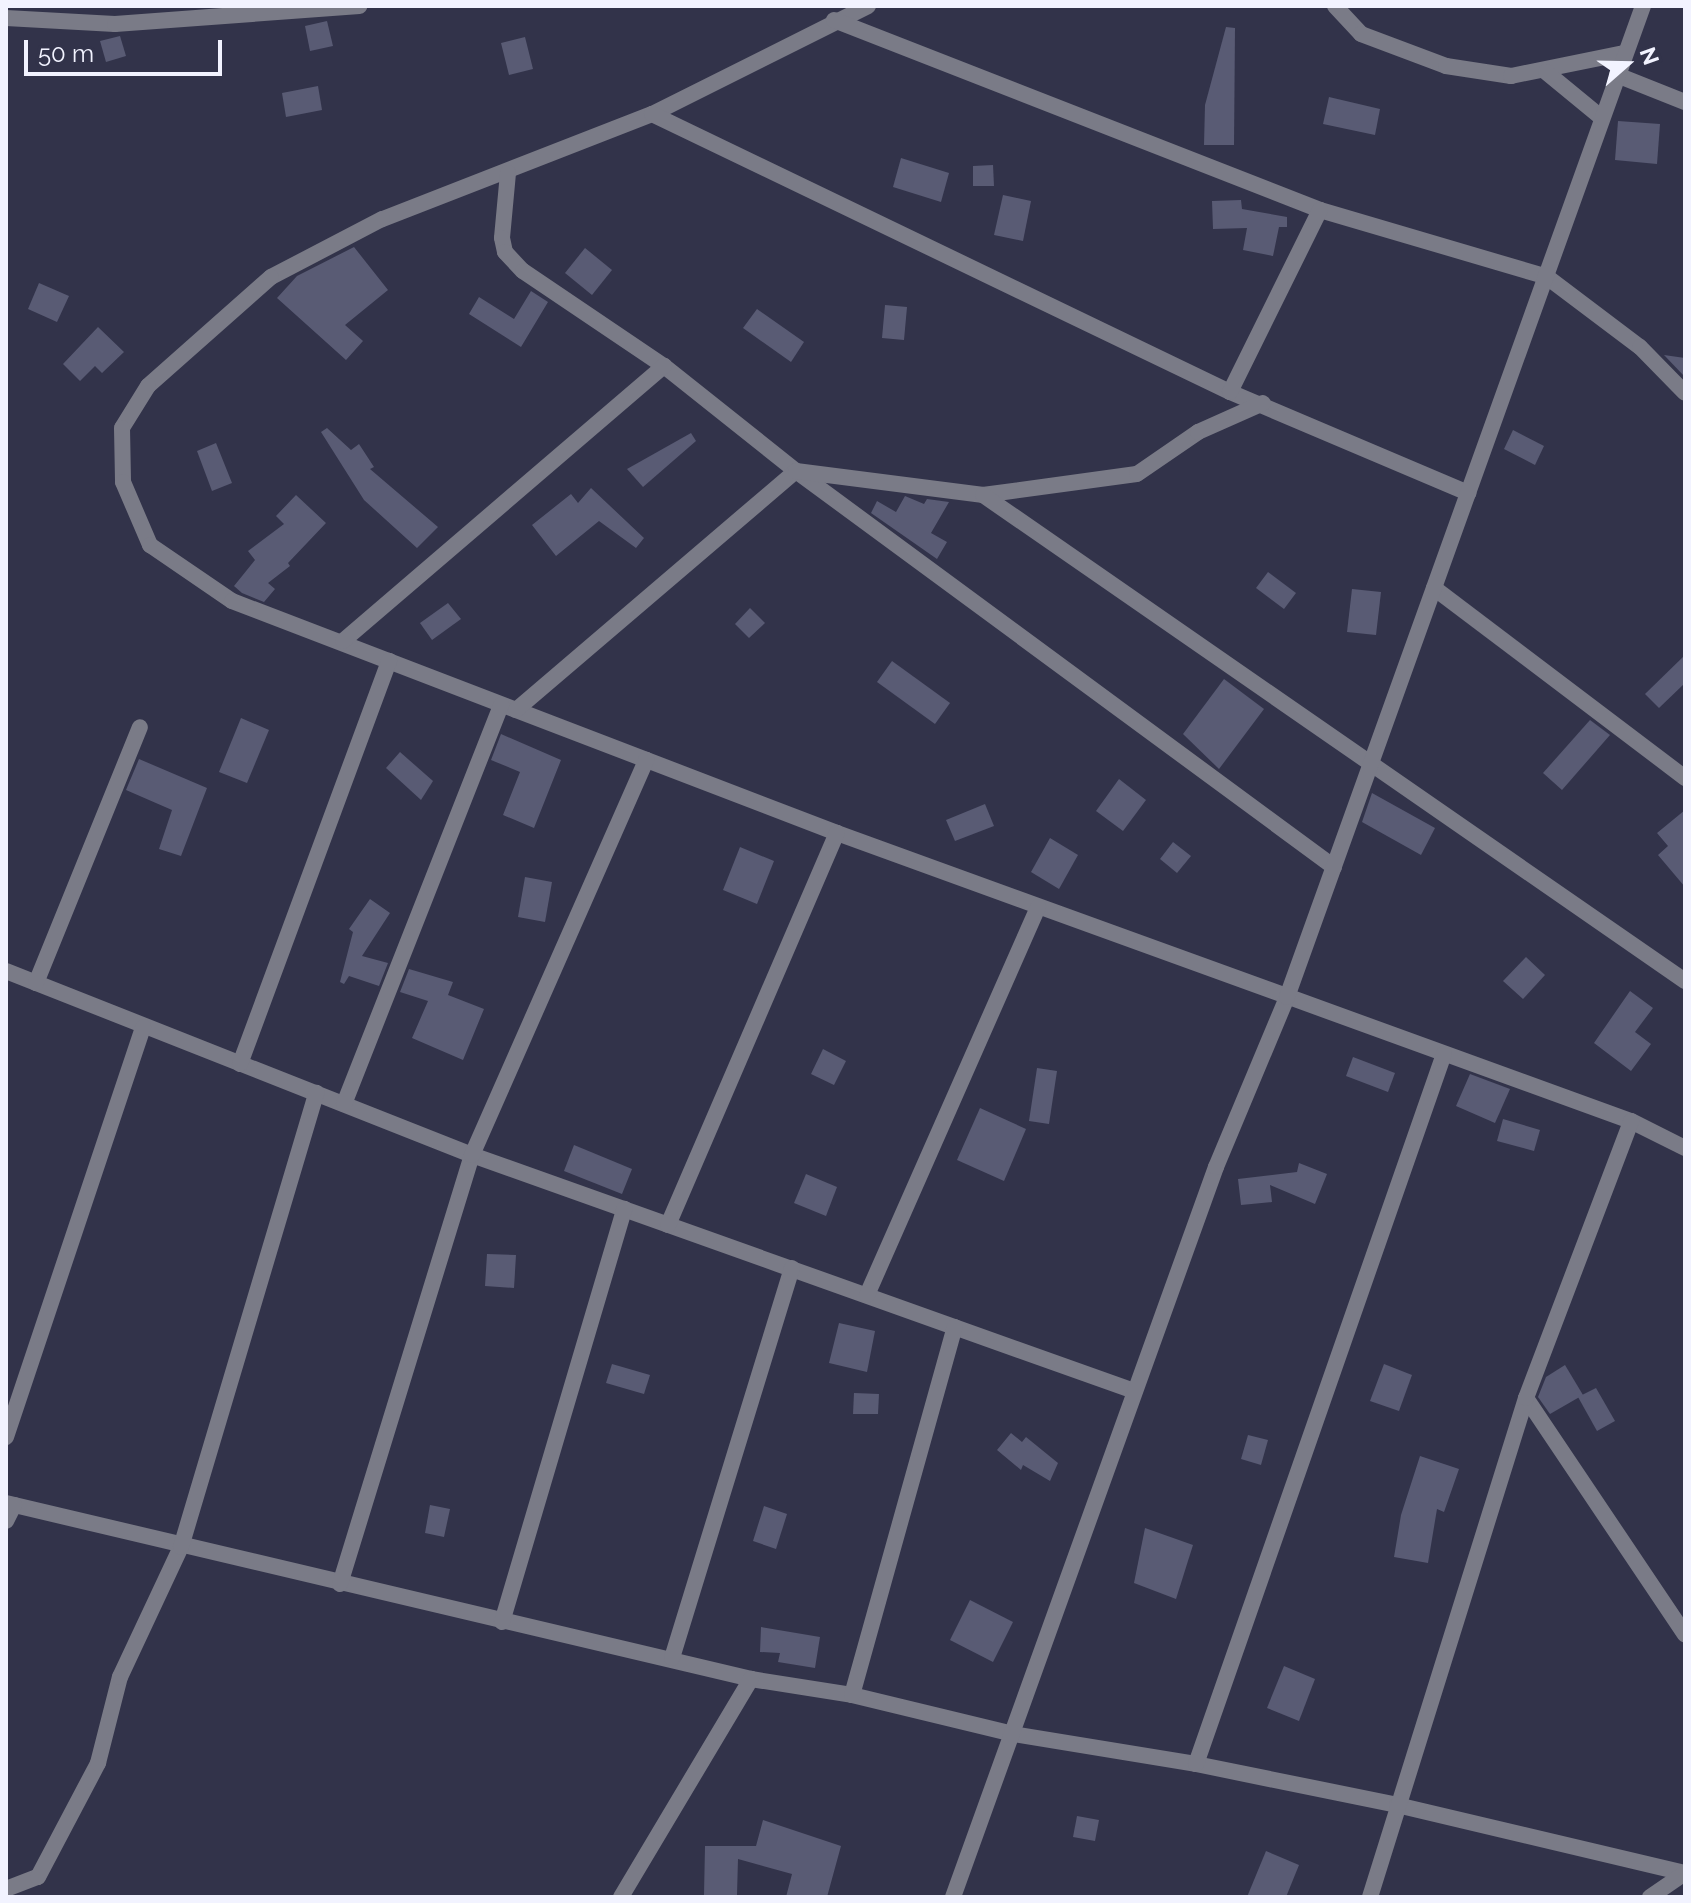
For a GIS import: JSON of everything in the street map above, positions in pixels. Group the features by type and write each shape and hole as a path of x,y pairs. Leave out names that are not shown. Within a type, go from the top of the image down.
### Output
{"street":[{"path":"6,18 115,24 359,6"},
{"path":"868,6 834,20 652,114 508,173 382,219 271,277 148,386 122,428 123,482 150,545 232,601 837,833 1631,1121 1685,1148"},
{"path":"1335,6 1361,34 1446,66 1511,76 1546,72 1624,53"},
{"path":"953,1897 1216,1167 1287,997 1643,6"},
{"path":"834,20 1320,210 1547,277 1640,347 1685,393"},
{"path":"1546,72 1602,118"},
{"path":"1617,75 1685,102"},
{"path":"652,114 1230,392 1263,403 1468,493"},
{"path":"508,173 505,252 523,271 664,366 796,471 1334,867"},
{"path":"1230,392 1320,210"},
{"path":"343,641 664,366"},
{"path":"344,1104 509,707 796,471 983,495 1137,474 1198,432 1263,403"},
{"path":"983,495 1370,767 1685,981"},
{"path":"1434,588 1685,778"},
{"path":"240,1064 389,661"},
{"path":"36,983 140,727"},
{"path":"340,1584 472,1155 646,760"},
{"path":"668,1225 837,833"},
{"path":"867,1295 1038,907"},
{"path":"6,971 472,1155 1134,1391"},
{"path":"6,1437 143,1027"},
{"path":"1196,1764 1444,1054"},
{"path":"19,1897 38,1877 98,1763 120,1677 181,1547 316,1093"},
{"path":"1370,1897 1526,1398 1631,1121"},
{"path":"502,1622 624,1209"},
{"path":"672,1658 792,1268"},
{"path":"852,1695 955,1327"},
{"path":"1526,1398 1685,1635"},
{"path":"6,1521 10,1504 181,1547 672,1658 751,1679 852,1695 1013,1734 1196,1764 1397,1805 1685,1873"},
{"path":"621,1897 751,1679"},
{"path":"1650,1897 1685,1873"},
{"path":"6,1889 38,1877"}],"building":[{"path":"327,21 333,46 310,51 305,26"},
{"path":"1226,27 1235,28 1234,145 1204,145 1205,105"},
{"path":"120,36 126,56 106,62 100,41"},
{"path":"525,37 533,69 509,75 501,43"},
{"path":"318,86 322,110 286,117 282,93"},
{"path":"1329,97 1380,109 1375,135 1323,124"},
{"path":"1618,121 1660,124 1657,164 1615,160"},
{"path":"901,158 949,173 941,202 893,187"},
{"path":"993,165 994,186 973,186 973,166"},
{"path":"1003,195 1031,201 1023,241 994,235"},
{"path":"1241,200 1242,209 1287,217 1287,227 1279,227 1273,256 1243,250 1247,228 1213,229 1212,201"},
{"path":"354,247 388,290 345,325 363,341 346,360 277,298 297,276"},
{"path":"585,248 612,270 592,295 565,273"},
{"path":"39,283 69,296 57,322 28,309"},
{"path":"531,291 548,302 521,347 469,314 479,297 514,319"},
{"path":"885,305 907,307 904,340 882,338"},
{"path":"757,309 804,342 791,362 743,328"},
{"path":"98,327 124,352 102,373 95,366 80,381 63,364"},
{"path":"1664,355 1685,358 1685,377"},
{"path":"327,428 351,450 359,444 374,467 370,469 438,527 417,548 364,500 321,432"},
{"path":"1513,430 1544,446 1535,465 1504,449"},
{"path":"691,433 696,441 643,487 627,469"},
{"path":"216,443 232,483 212,491 197,451"},
{"path":"591,488 644,538 636,548 599,521 556,556 532,525 571,494 578,503"},
{"path":"296,495 326,523 288,563 290,566 268,583 275,589 264,602 242,593 234,586 255,560 248,551 284,524 276,516"},
{"path":"905,496 924,504 927,499 949,502 931,533 947,542 937,559 871,513 877,501 896,512"},
{"path":"1268,572 1296,593 1284,609 1256,588"},
{"path":"1352,589 1381,592 1376,635 1347,632"},
{"path":"448,603 461,619 432,640 420,623"},
{"path":"750,608 765,623 749,638 735,624"},
{"path":"1685,655 1685,683 1659,708 1645,694"},
{"path":"892,661 950,703 935,724 877,682"},
{"path":"1224,679 1264,709 1219,769 1183,734"},
{"path":"241,718 269,730 247,783 219,772"},
{"path":"1590,720 1610,735 1562,790 1543,773"},
{"path":"501,734 561,760 534,828 503,815 520,772 491,760"},
{"path":"400,752 433,781 421,800 386,768"},
{"path":"139,759 207,788 181,856 159,849 172,810 126,790"},
{"path":"1119,779 1146,800 1123,831 1096,811"},
{"path":"1372,793 1435,828 1421,855 1362,822"},
{"path":"985,804 994,826 955,841 946,820"},
{"path":"1685,810 1685,887 1658,855 1668,846 1657,833"},
{"path":"1050,838 1078,855 1059,889 1031,872"},
{"path":"1173,842 1191,856 1177,873 1160,859"},
{"path":"740,847 774,861 757,904 723,890"},
{"path":"525,877 552,882 545,922 518,917"},
{"path":"370,899 390,913 362,956 388,963 379,986 349,976 344,984 340,982 353,932 349,929"},
{"path":"1526,957 1545,975 1523,999 1503,981"},
{"path":"409,969 453,982 448,995 484,1009 463,1060 412,1038 428,1001 400,992"},
{"path":"1630,991 1653,1008 1635,1032 1651,1044 1631,1071 1594,1043"},
{"path":"823,1049 846,1061 834,1085 811,1074"},
{"path":"1353,1057 1395,1073 1388,1092 1346,1076"},
{"path":"1037,1068 1057,1071 1049,1124 1029,1121"},
{"path":"1470,1074 1510,1089 1495,1123 1456,1106"},
{"path":"980,1108 1026,1129 1004,1181 957,1160"},
{"path":"1503,1119 1540,1130 1534,1151 1497,1141"},
{"path":"574,1145 632,1169 622,1194 564,1171"},
{"path":"1299,1163 1327,1174 1315,1204 1270,1185 1272,1202 1241,1205 1238,1179 1297,1172"},
{"path":"806,1174 837,1187 826,1216 794,1203"},
{"path":"487,1254 516,1255 514,1288 485,1286"},
{"path":"839,1323 875,1331 867,1372 829,1363"},
{"path":"612,1364 650,1375 644,1394 606,1383"},
{"path":"1384,1364 1412,1375 1399,1411 1370,1401"},
{"path":"1565,1365 1583,1395 1550,1414 1538,1397 1546,1377"},
{"path":"1596,1388 1615,1421 1597,1431 1578,1397"},
{"path":"854,1393 879,1394 878,1414 853,1414"},
{"path":"1011,1433 1022,1442 1026,1437 1058,1463 1050,1481 1023,1465 1021,1470 997,1450"},
{"path":"1248,1435 1268,1440 1261,1465 1241,1459"},
{"path":"1420,1456 1459,1469 1444,1512 1437,1509 1428,1563 1394,1557 1401,1515"},
{"path":"430,1505 450,1509 444,1537 425,1533"},
{"path":"764,1506 787,1514 776,1549 753,1541"},
{"path":"1145,1528 1193,1545 1176,1599 1134,1583"},
{"path":"970,1600 1013,1622 993,1662 950,1640"},
{"path":"761,1627 820,1637 815,1668 778,1662 780,1653 760,1652"},
{"path":"1284,1666 1315,1679 1299,1721 1267,1708"},
{"path":"1077,1816 1099,1820 1095,1841 1073,1837"},
{"path":"763,1820 841,1846 827,1897 786,1897 792,1874 738,1859 737,1895 704,1895 705,1846 756,1846"},
{"path":"1266,1851 1299,1865 1286,1897 1247,1897"}]}
